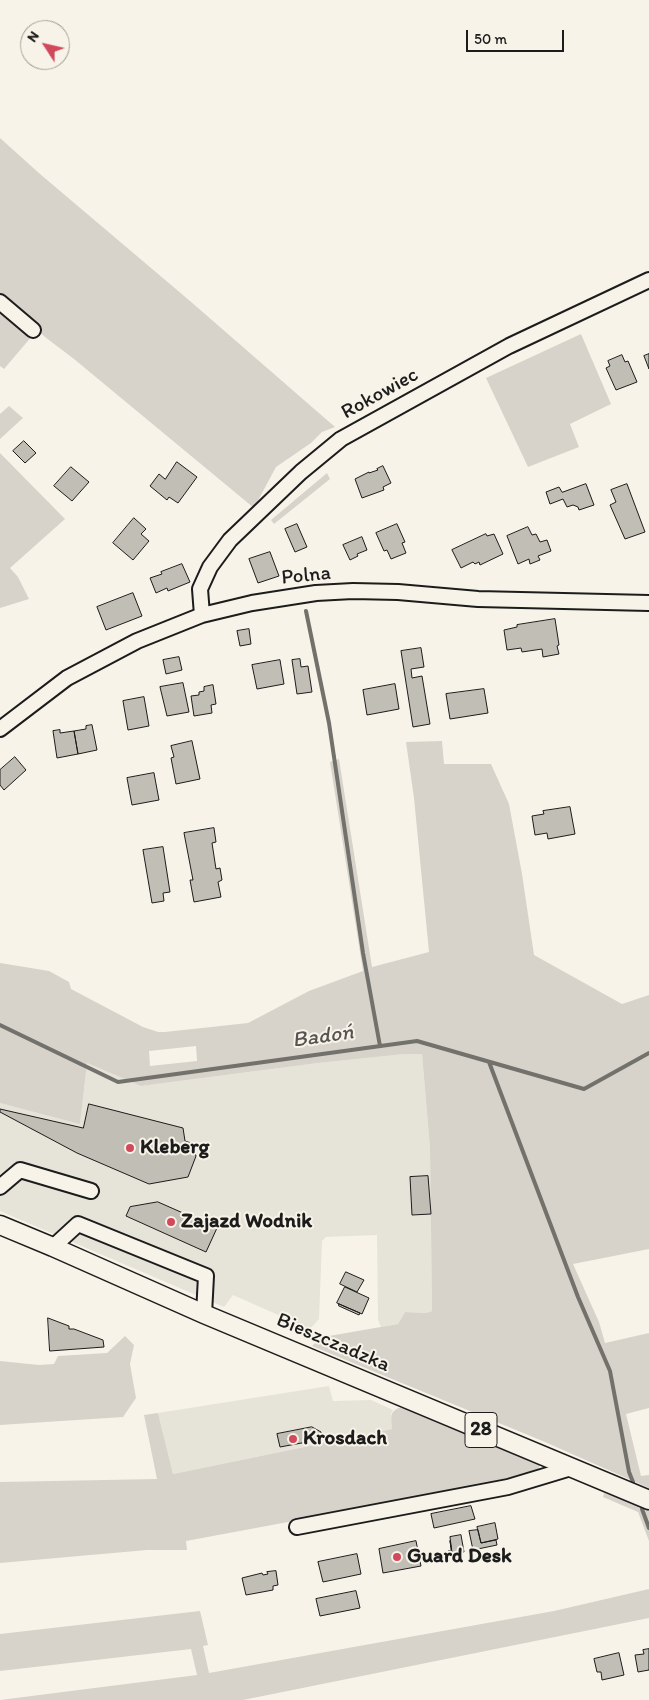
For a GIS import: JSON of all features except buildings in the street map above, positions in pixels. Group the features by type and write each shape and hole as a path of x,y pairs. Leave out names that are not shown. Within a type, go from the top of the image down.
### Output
{"main road":[{"name":"Bieszczadzka","path":"0,1225 204,1314 649,1500"}],"street":[{"name":"Rokowiec","path":"202,616 200,589 210,567 230,540 301,472 341,439 509,346 649,280"},
{"path":"0,302 33,330"},
{"name":"Polna","path":"0,729 43,694 67,678 137,642 202,616 252,603 316,593 353,591 398,592 478,599 649,603"},
{"path":"0,1187 20,1170 92,1191"},
{"path":"53,1247 78,1224 206,1276 204,1314"},
{"path":"297,1527 508,1487 571,1468"}],"shaded area":[{"path":"0,138 335,427 322,432 311,443 276,467 254,508 45,337 0,296"},
{"path":"0,305 33,335 4,369 0,366"},
{"path":"581,334 611,404 570,424 579,447 528,467 486,378"},
{"path":"9,406 23,418 0,439 0,414"},
{"path":"0,453 65,519 10,568 18,577 29,599 0,608"},
{"path":"327,473 330,479 274,524 271,520"},
{"path":"442,741 444,764 491,764 509,804 534,955 622,1004 649,995 649,1249 573,1264 599,1322 605,1343 649,1333 649,1408 626,1414 641,1476 649,1475 649,1488 545,1442 312,1346 318,1340 329,1336 398,1324 405,1312 426,1313 432,1311 430,1148 422,1054 318,1063 141,1086 87,1063 80,1124 0,1103 0,963 49,971 69,982 71,989 143,1027 158,1032 248,1023 309,991 363,971 330,762 339,759 372,967 429,952 414,798 406,742","holes":["196,1046 197,1061 150,1066 149,1051"]},
{"path":"422,1054 430,1148 432,1311 426,1313 405,1312 398,1324 381,1327 378,1320 377,1235 326,1237 322,1241 319,1319 310,1329 233,1295 224,1307 0,1211 0,1103 80,1123 87,1063 141,1086 318,1063"},
{"path":"125,1336 134,1345 130,1364 136,1398 123,1417 0,1425 0,1361 39,1365 54,1364 58,1356 107,1353"},
{"path":"329,1386 333,1401 371,1400 393,1410 391,1414 392,1429 173,1474 158,1413"},
{"path":"399,1408 407,1408 540,1464 538,1472 390,1503 186,1541 187,1550 147,1550 0,1563 0,1482 157,1479 144,1415 158,1413 173,1474 392,1429 392,1414"},
{"path":"604,1493 649,1509 649,1541 638,1512 603,1497"},
{"path":"649,1589 649,1618 243,1700 0,1700 197,1675 191,1649 0,1671 0,1634 200,1611 208,1645 203,1646 209,1673 554,1611"}],"waterway":[{"path":"306,611 329,723 363,953 380,1046"},
{"name":"Badoń","path":"0,1025 118,1082 417,1041 584,1089 649,1053"},
{"path":"489,1062 578,1297 610,1371 629,1472 633,1482"},
{"path":"642,1509 649,1528"}],"place":[{"name":"Kleberg","path":"130,1148"},
{"name":"Zajazd Wodnik","path":"171,1222"},
{"name":"Krosdach","path":"293,1439"},
{"name":"Guard Desk","path":"397,1557"}]}
